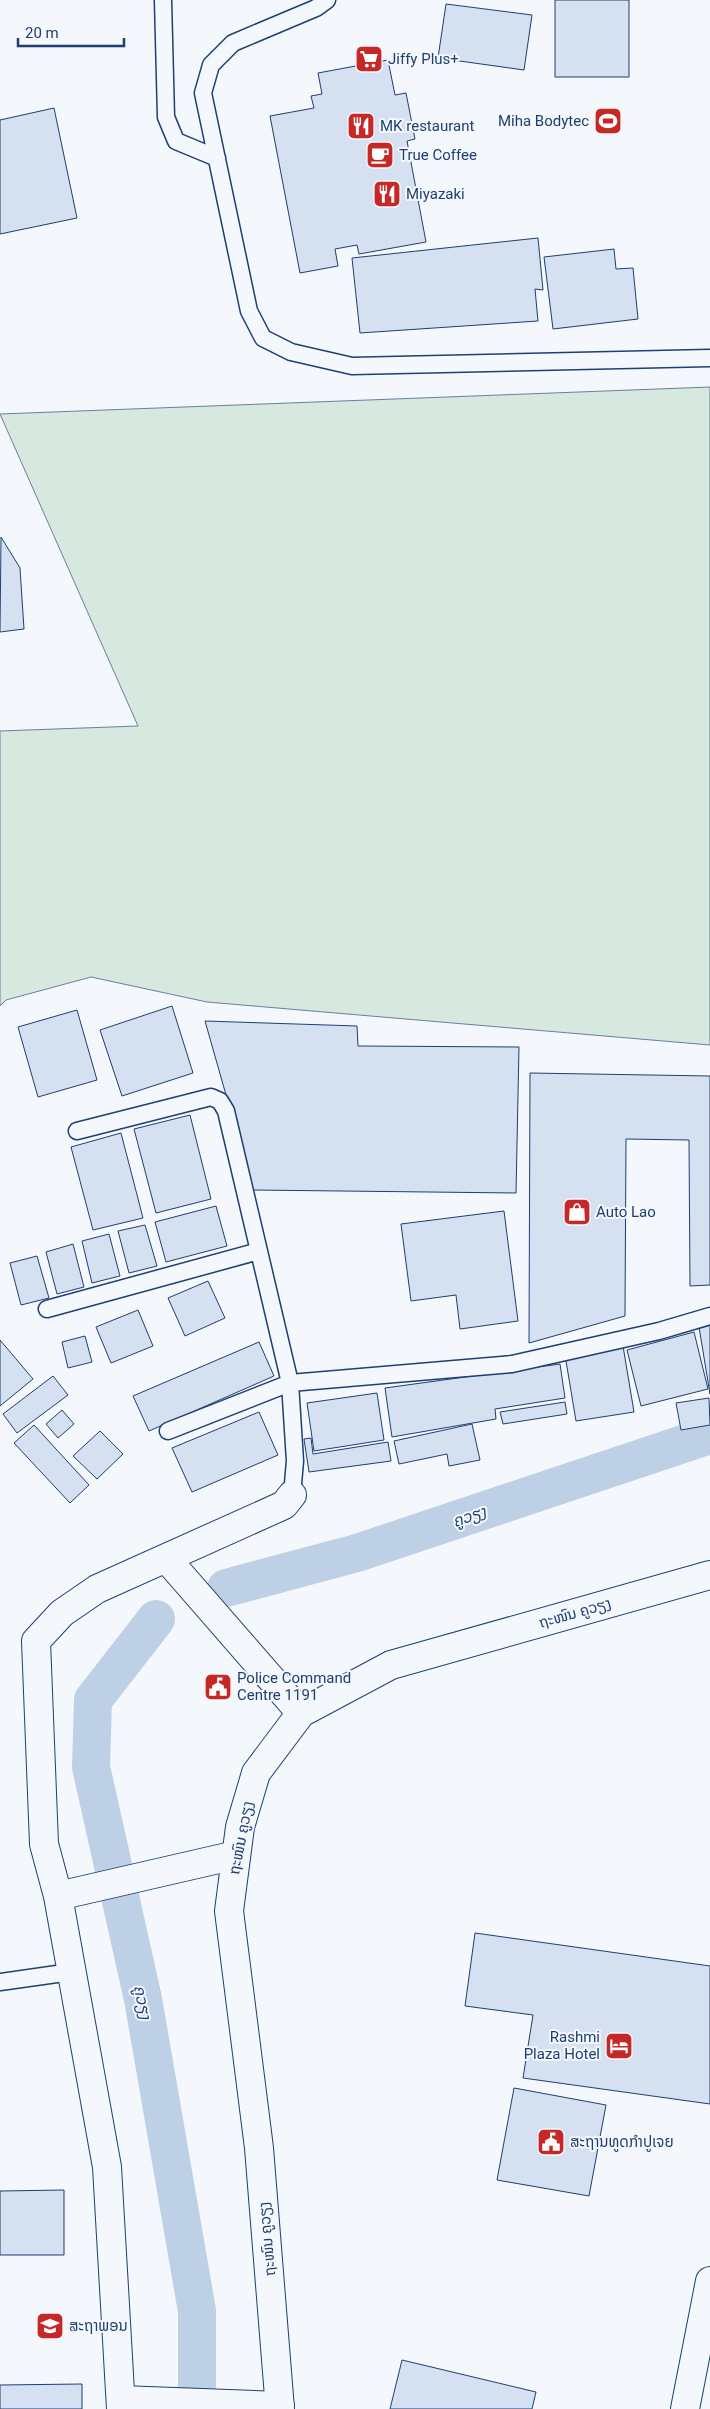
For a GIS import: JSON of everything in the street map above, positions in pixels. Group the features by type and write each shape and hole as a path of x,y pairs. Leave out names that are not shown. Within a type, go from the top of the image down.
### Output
{"street":[{"path":"280,2407 234,2404 126,2403 106,2167 58,1896 44,1844 36,1641 62,1613 97,1589 284,1505 292,1495"},
{"path":"166,1558 301,1713"},
{"name":"ຖະໜົນ ຄູວຽງ","path":"280,2407 259,2148 228,1911 240,1827 256,1773 301,1713 391,1665 710,1575"},
{"path":"58,1896 236,1855"},
{"path":"684,2409 710,2281"}],"lane":[{"path":"163,0 166,117 176,141 216,158"},
{"path":"327,0 316,8 233,43 212,65 203,93 249,311 263,338 291,352 352,366 710,358"},
{"path":"77,1131 210,1097 220,1101 226,1111 290,1383 295,1461 292,1495"},
{"path":"47,1309 259,1250"},
{"path":"168,1431 290,1383 512,1364 659,1331 710,1316"},
{"path":"0,1982 71,1972"}],"shaded area":[{"path":"710,387 710,1045 207,1002 91,977 6,1000 0,1006 0,731 138,726 0,414"}],"building":[{"path":"555,0 629,0 629,77 555,77"},
{"path":"446,4 532,15 524,70 438,58"},
{"path":"388,60 395,95 406,93 415,139 407,141 426,242 359,254 357,245 335,249 338,266 300,273 270,116 314,108 311,96 322,94 318,73"},
{"path":"54,108 77,218 0,234 0,120"},
{"path":"538,238 543,290 535,289 538,321 360,333 352,258"},
{"path":"614,249 616,269 633,268 638,319 553,329 544,257"},
{"path":"1,537 20,568 24,629 0,632"},
{"path":"172,1006 193,1073 122,1096 100,1030"},
{"path":"77,1010 97,1080 38,1097 18,1027"},
{"path":"205,1021 357,1026 358,1046 519,1047 516,1193 253,1190"},
{"name":"Auto Lao","path":"530,1073 710,1076 710,1285 690,1286 689,1140 626,1139 625,1316 529,1343"},
{"path":"190,1115 211,1199 156,1213 134,1129"},
{"path":"121,1133 143,1218 93,1230 71,1147"},
{"path":"216,1206 227,1246 166,1262 155,1222"},
{"path":"504,1211 518,1321 460,1329 456,1295 411,1301 401,1224"},
{"path":"145,1225 157,1266 129,1273 118,1231"},
{"path":"109,1234 120,1276 92,1283 82,1241"},
{"path":"73,1244 84,1287 57,1294 46,1252"},
{"path":"37,1256 49,1298 21,1305 10,1263"},
{"path":"208,1281 225,1318 185,1336 168,1298"},
{"path":"138,1310 153,1346 111,1363 96,1327"},
{"path":"710,1325 710,1394 699,1327"},
{"path":"694,1332 708,1389 641,1406 627,1350"},
{"path":"85,1336 92,1362 68,1368 62,1342"},
{"path":"0,1340 33,1379 0,1406"},
{"path":"259,1342 274,1376 149,1431 133,1396"},
{"path":"623,1346 634,1412 576,1421 565,1355"},
{"path":"560,1364 565,1398 495,1409 496,1419 392,1437 385,1388"},
{"path":"53,1376 68,1395 17,1433 3,1414"},
{"path":"377,1393 384,1440 314,1451 307,1403"},
{"path":"709,1398 710,1425 681,1430 676,1403"},
{"path":"565,1402 567,1414 503,1424 500,1412"},
{"path":"62,1410 74,1424 58,1438 46,1424"},
{"path":"259,1412 278,1455 192,1492 172,1448"},
{"path":"472,1424 480,1460 449,1466 447,1454 399,1464 394,1441"},
{"path":"34,1425 89,1485 70,1503 14,1443"},
{"path":"100,1431 123,1454 97,1479 73,1456"},
{"path":"311,1438 313,1454 388,1442 391,1461 309,1472 304,1439"},
{"name":"Rashmi Plaza Hotel","path":"475,1933 710,1966 710,2104 523,2078 533,2015 465,2006"},
{"name":"ສະຖານທູດກຳປູເຈຍ","path":"514,2088 606,2105 589,2196 497,2180"},
{"path":"64,2190 64,2255 0,2255 0,2191"},
{"path":"402,2360 536,2392 532,2409 390,2409"},
{"path":"82,2384 82,2409 0,2409 0,2385"}],"waterway":[{"name":"ຄູວຽງ","path":"226,1588 357,1553 710,1435"},
{"name":"ຄູວຽງ","path":"156,1619 93,1700 91,1767 143,1999 197,2311 197,2409"}],"place":[{"name":"Jiffy Plus+","path":"369,59"},
{"name":"Miha Bodytec","path":"608,121"},
{"name":"MK restaurant","path":"361,126"},
{"name":"True Coffee","path":"380,155"},
{"name":"Miyazaki","path":"387,194"},
{"name":"Auto Lao","path":"577,1212"},
{"name":"Police Command Centre 1191","path":"218,1687"},
{"name":"Rashmi Plaza Hotel","path":"619,2046"},
{"name":"ສະຖານທູດກຳປູເຈຍ","path":"551,2142"},
{"name":"ສະຖາພອນ","path":"50,2326"}]}
